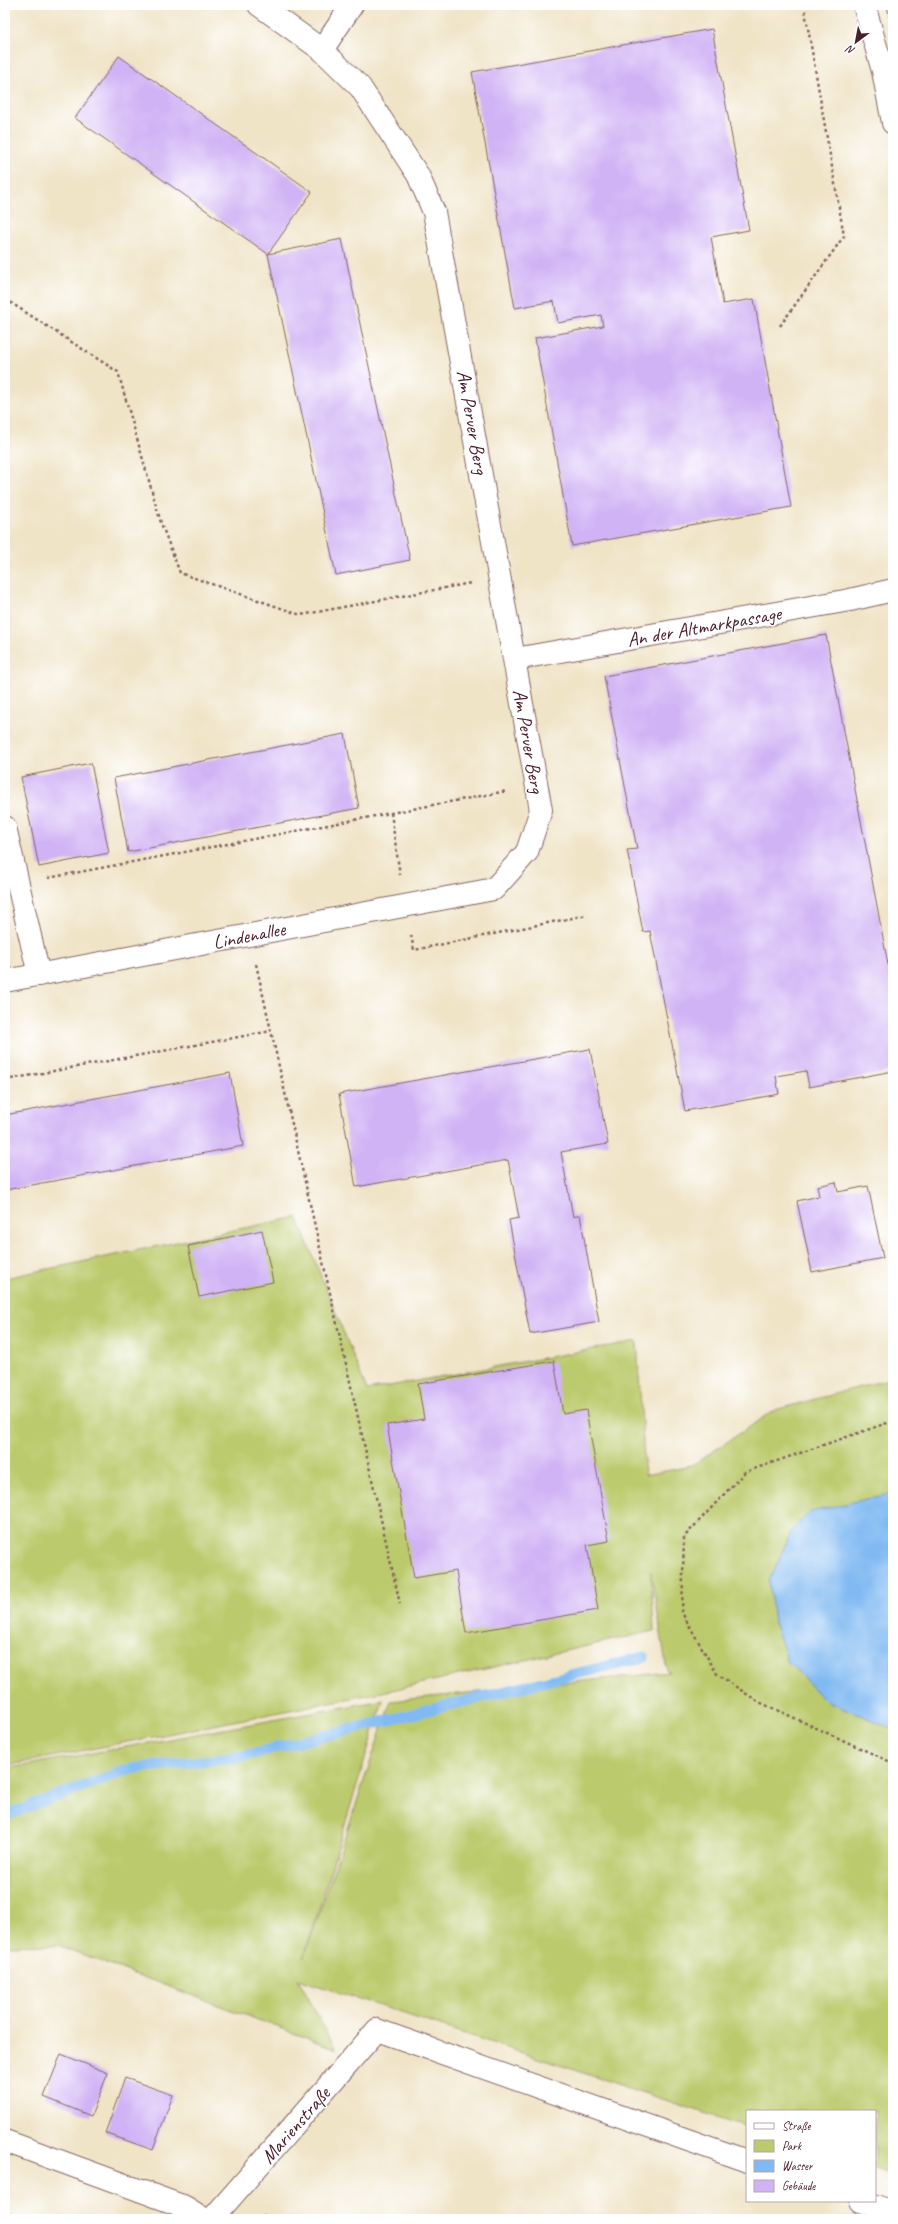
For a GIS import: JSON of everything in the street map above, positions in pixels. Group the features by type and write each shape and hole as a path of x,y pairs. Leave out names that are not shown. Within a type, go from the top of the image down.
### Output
{"street":[{"name":"Am Perver Berg","path":"259,5 322,50 360,87 418,175 434,212 541,810 527,852 494,890"},
{"path":"322,50 352,5"},
{"path":"864,5 883,71 893,123"},
{"name":"An der Altmarkpassage","path":"515,659 850,600 893,590"},
{"path":"5,827 39,975"},
{"name":"Lindenallee","path":"5,981 494,890"},
{"name":"Marienstraße","path":"212,2219 377,2030 746,2161"},
{"path":"5,2142 185,2207 204,2219"},
{"path":"864,2202 893,2212"}],"path":[{"path":"780,326 844,236 804,5"},
{"path":"5,299 118,372 161,523 180,573 301,615 500,577"},
{"path":"18,884 537,785"},
{"path":"249,935 400,1604"},
{"path":"5,1080 271,1031"},
{"path":"893,1421 745,1472 684,1537 682,1613 717,1674 757,1701 893,1763"}],"green space":[{"path":"297,1217 367,1390 637,1341 645,1475 691,1466 775,1410 893,1378 893,2175 876,2169 876,2110 746,2110 746,2127 298,1979 336,2049 57,1945 5,1946 5,1769 383,1700 304,1958 391,1701 670,1672 667,1671 651,1571 654,1631 392,1690 5,1766 5,1278"}],"water":[{"path":"893,1493 893,1729 825,1700 788,1662 774,1623 769,1581 792,1530 810,1512"}],"building":[{"path":"887,5 893,5 893,27 891,27"},
{"path":"712,29 749,230 711,237 723,304 754,299 791,507 572,546 535,338 603,326 601,315 558,323 554,301 515,308 472,72"},
{"path":"119,56 312,192 268,254 75,118"},
{"path":"342,239 410,560 336,575 268,254"},
{"path":"826,635 893,991 893,1071 809,1087 806,1071 776,1076 779,1094 685,1111 650,931 643,932 627,850 637,849 604,676"},
{"path":"345,734 359,808 128,852 114,778"},
{"path":"91,763 109,853 39,867 21,777"},
{"path":"590,1049 608,1144 561,1152 573,1217 580,1215 599,1322 530,1334 509,1220 519,1218 508,1160 356,1187 339,1094"},
{"path":"230,1073 243,1146 5,1190 5,1115"},
{"path":"836,1182 838,1192 868,1186 883,1258 812,1272 797,1201 819,1196 817,1186"},
{"path":"262,1230 273,1282 199,1297 188,1246"},
{"path":"554,1361 563,1414 586,1410 609,1541 587,1545 598,1610 466,1633 456,1571 414,1578 387,1425 424,1419 418,1384"},
{"path":"61,2054 108,2073 91,2116 44,2097"},
{"path":"125,2078 173,2095 153,2150 105,2133"},
{"path":"5,2209 16,2219 5,2219"},
{"path":"263,2214 269,2219 260,2219"}],"waterway":[{"path":"5,1816 129,1769 239,1757 644,1657"}]}
